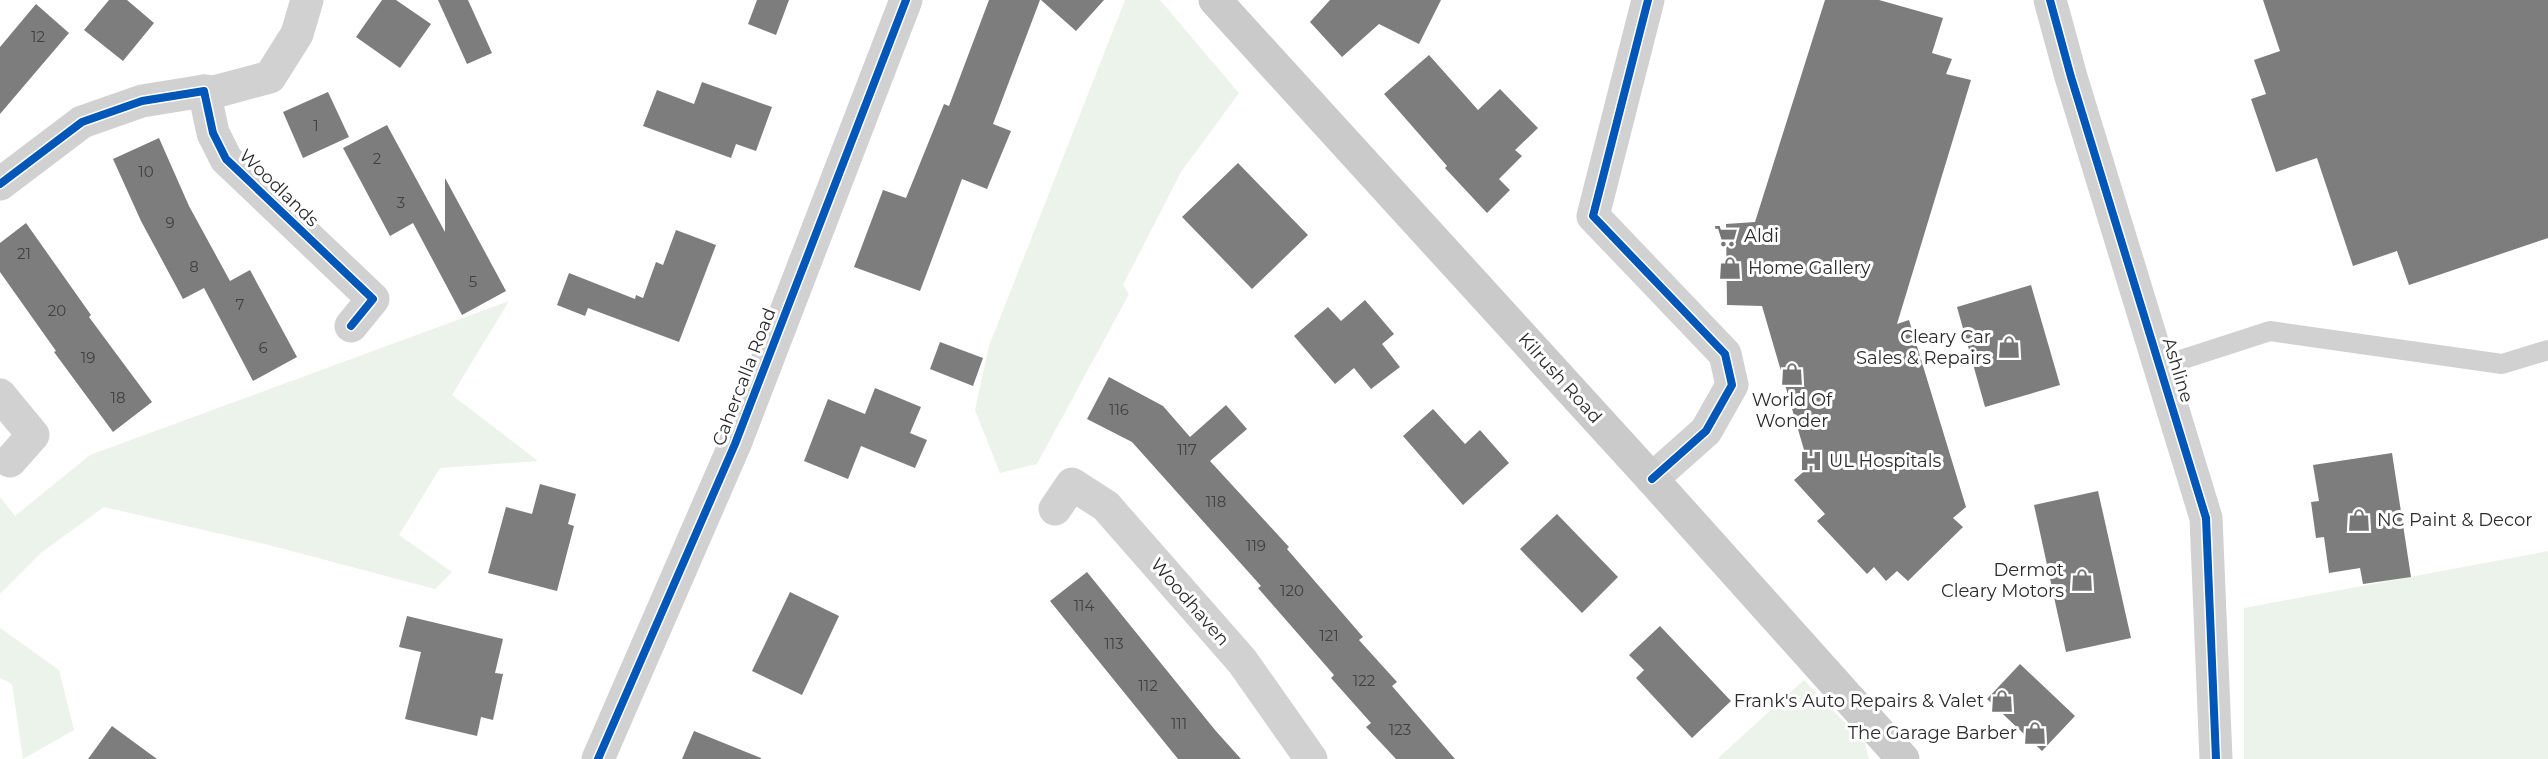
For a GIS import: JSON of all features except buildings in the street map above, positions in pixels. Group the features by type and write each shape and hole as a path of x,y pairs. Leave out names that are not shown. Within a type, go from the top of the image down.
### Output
{"main road":[{"name":"Kilrush Road","path":"1215,0 1652,479 1902,759"}],"street":[{"path":"0,184 82,122 142,101 204,91 214,92 270,77 297,34 307,0"},
{"name":"Cahercalla Road","path":"598,759 735,444 906,0"},
{"path":"1648,0 1593,216 1725,354 1732,385 1706,431 1652,479"},
{"name":"Ashline","path":"2050,0 2071,77 2162,366 2206,518 2216,759"},
{"name":"Woodlands","path":"204,91 213,133 226,159 373,299 351,326"},
{"path":"0,395 33,435 10,460"},
{"name":"Woodhaven","path":"1054,508 1072,484 1106,506 1242,661 1311,759"}],"lane":[{"path":"2162,366 2270,330 2502,364 2548,350"}],"shaded area":[{"path":"1125,0 1160,0 1239,93 1181,172 1123,285 1129,294 1037,464 1000,473 975,410 989,346"},
{"path":"509,301 452,395 538,461 440,468 399,535 452,572 435,589 265,544 104,507 42,552 0,594 0,497 15,516 90,455"},
{"path":"2548,551 2548,759 2244,759 2244,608"},
{"path":"0,628 59,670 74,730 23,759 12,684 0,678"},
{"path":"1804,680 1865,744 1869,759 1717,759"}],"cycle path":[{"path":"598,759 735,444 906,0"},
{"path":"1648,0 1593,216 1725,354 1732,385 1706,431 1652,479"},
{"path":"2050,0 2071,77 2206,518 2216,759"},
{"path":"0,184 82,122 142,101 204,91 213,133 226,159 373,299 351,326"}],"place":[{"name":"Aldi","path":"1726,236"},
{"name":"Home Gallery","path":"1730,268"},
{"name":"Cleary Car Sales & Repairs","path":"2009,347"},
{"name":"World Of Wonder","path":"1792,374"},
{"name":"UL Hospitals","path":"1811,461"},
{"name":"NC Paint & Decor","path":"2359,520"},
{"name":"Dermot Cleary Motors","path":"2082,580"},
{"name":"Frank's Auto Repairs & Valet","path":"2002,701"},
{"name":"The Garage Barber","path":"2035,733"}]}
